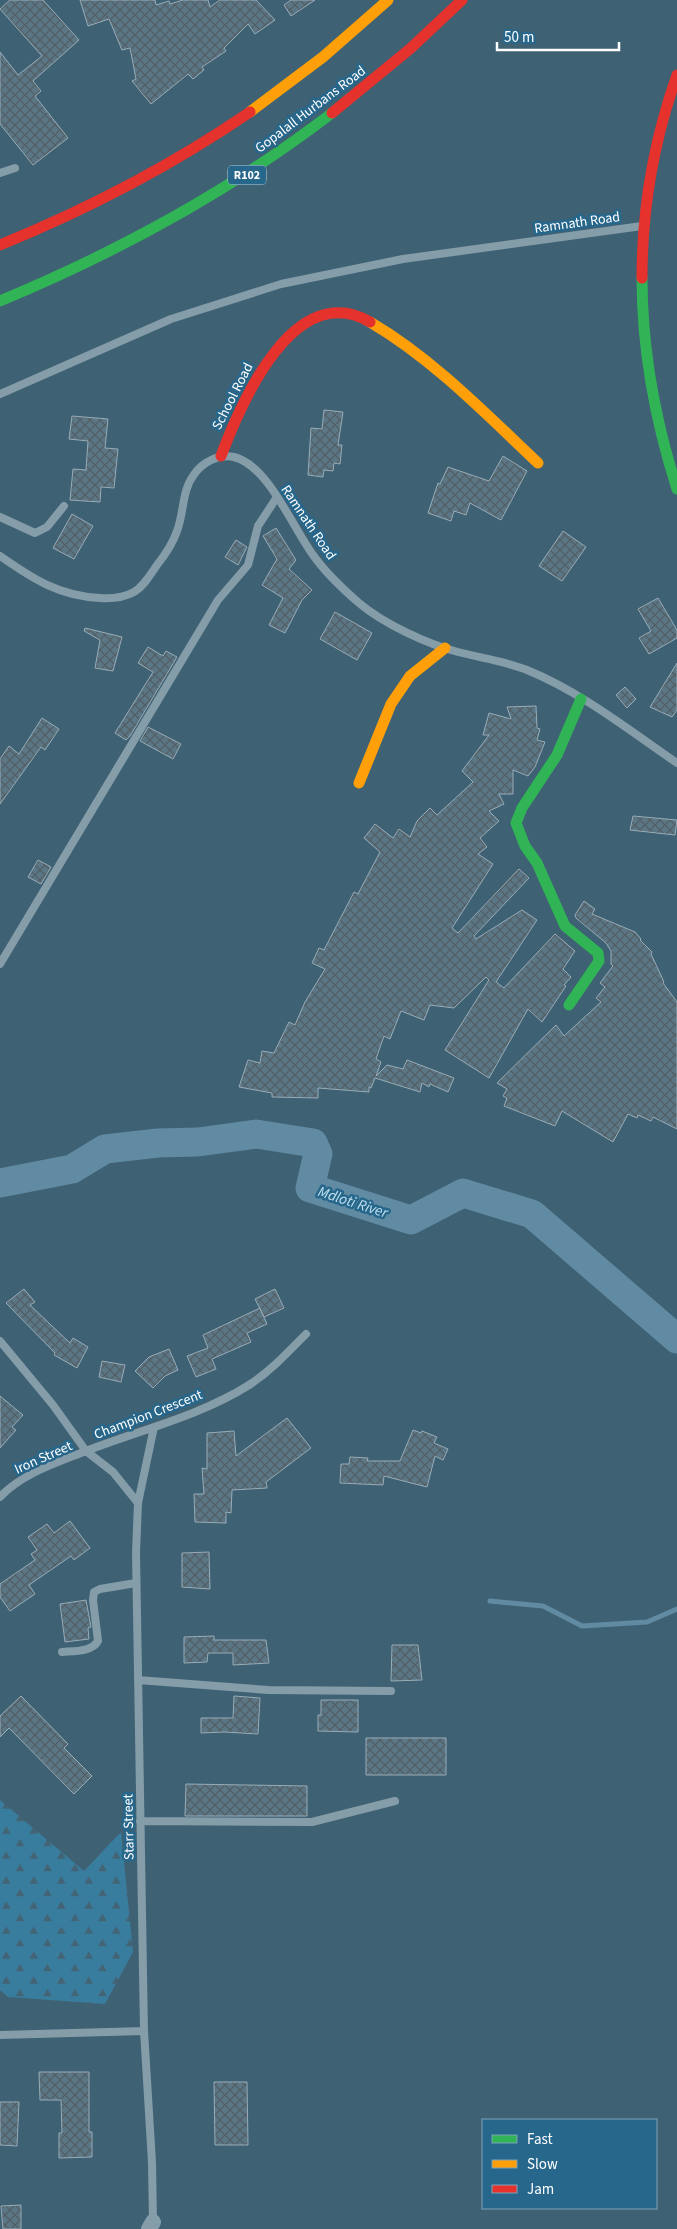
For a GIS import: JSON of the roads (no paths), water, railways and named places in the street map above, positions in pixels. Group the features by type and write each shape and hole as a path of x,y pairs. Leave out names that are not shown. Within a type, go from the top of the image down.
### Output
{"street":[{"path":"3,243 104,199 161,168 224,129 313,65 388,0"},
{"name":"Gopalall Hurbans Road","path":"0,301 140,238 195,208 240,180 361,91 462,0"},
{"path":"677,75 671,90 654,161 643,225 643,324 648,380 666,458 677,489"},
{"name":"School Road","path":"221,456 237,415 258,373 282,343 309,322 321,316 346,313 379,327 422,357 538,463"},
{"path":"359,783 391,704 410,676 445,648"},
{"path":"569,1005 596,965 598,953 565,926 537,863 525,846 516,823 566,738 581,699"}],"lane":[{"path":"0,173 15,168"},
{"name":"Ramnath Road","path":"0,394 171,319 282,284 403,260 643,225"},
{"name":"Ramnath Road","path":"221,456 236,458 248,463 260,474 316,558 348,593 381,618 420,638 445,648 524,669 581,699 677,763"},
{"path":"0,556 23,572 55,590 85,597 116,599 127,595 142,586 172,543 183,510 187,486 193,475 210,460 221,456"},
{"path":"0,964 218,600 248,565 258,526 277,497"},
{"path":"0,518 30,532 40,532 64,506"},
{"name":"Champion Crescent","path":"0,1341 53,1405 86,1452 154,1427 230,1395 248,1385 274,1366 306,1334"},
{"name":"Starr Street","path":"152,2227 152,2162 144,2031 136,1583 138,1503 154,1427"},
{"name":"Iron Street","path":"0,1496 10,1486 40,1469 86,1452 113,1472 138,1503"},
{"path":"62,1652 89,1648 96,1645 98,1641 93,1596 96,1590 136,1583"},
{"path":"138,1680 268,1690 391,1691"},
{"path":"140,1821 312,1822 395,1801"},
{"path":"0,2035 144,2031"}],"waterway":[{"name":"Mdloti River","path":"0,1183 72,1169 105,1149 158,1143 198,1142 256,1134 313,1143 318,1154 310,1188 411,1220 463,1193 532,1214 677,1339"},
{"path":"490,1601 543,1606 582,1626 647,1622 677,1609"}]}
